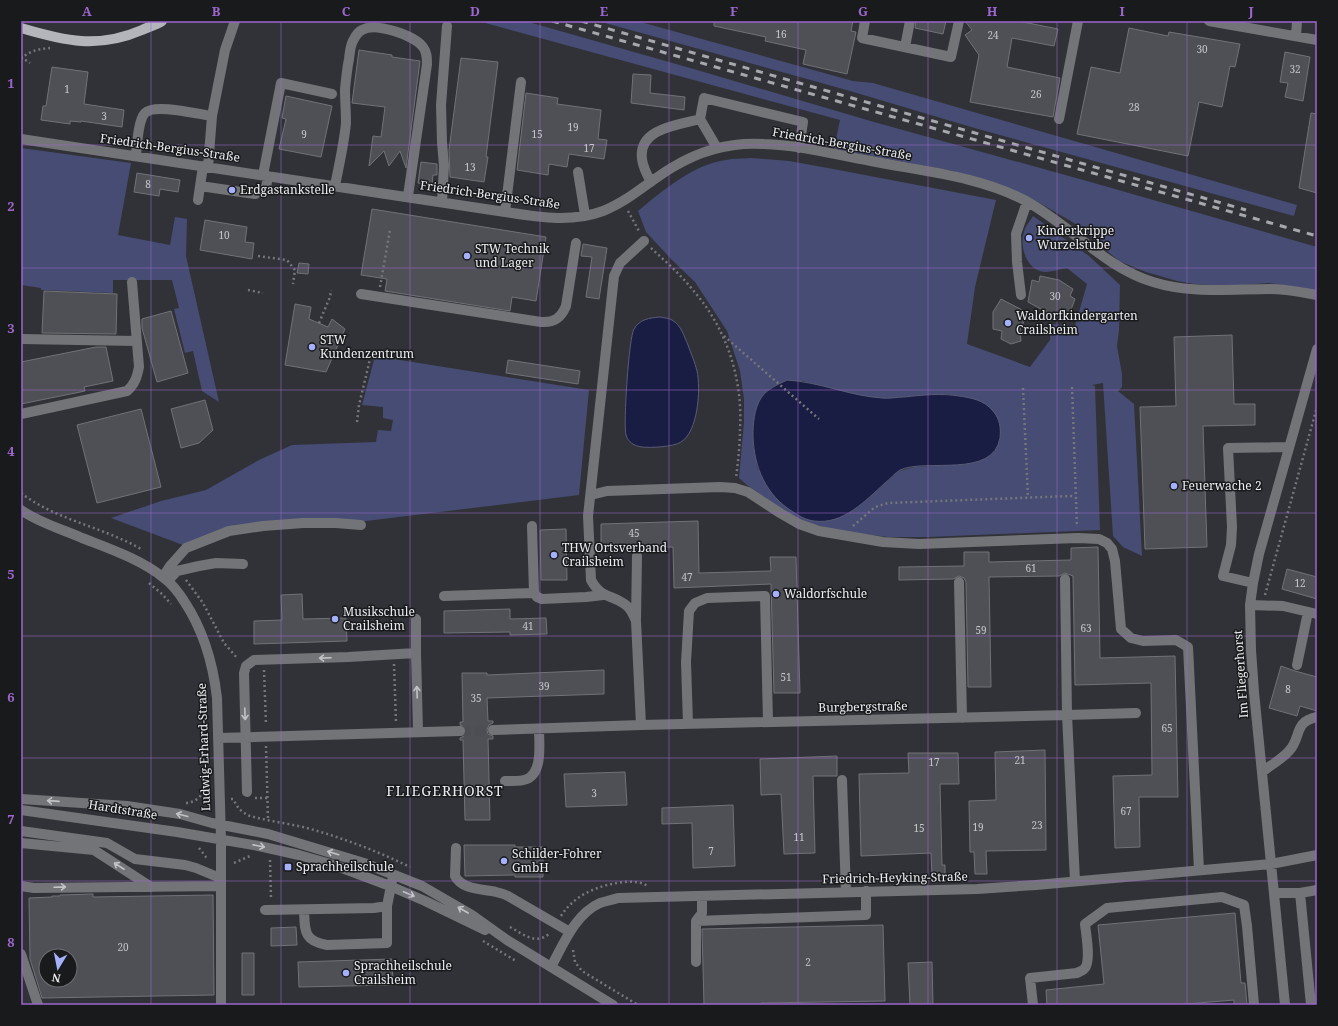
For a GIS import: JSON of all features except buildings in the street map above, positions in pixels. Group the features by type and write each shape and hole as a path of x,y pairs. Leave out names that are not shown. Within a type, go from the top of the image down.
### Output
{"main road":[{"path":"21,28 59,38 94,42 116,39 138,32 162,21"}],"street":[{"path":"198,200 225,50 235,21"},
{"path":"865,21 862,38 951,56 959,21"},
{"path":"905,47 910,21"},
{"path":"1059,119 1078,21"},
{"path":"1209,21 1317,40"},
{"path":"1296,36 1297,21"},
{"path":"442,202 444,166 441,105 447,26"},
{"path":"335,186 346,120 345,89 352,41 362,29 371,27 406,35 419,42 427,54 427,64 408,196"},
{"path":"505,212 521,82"},
{"path":"200,186 255,194 266,188 266,175 281,83 332,94"},
{"path":"717,148 700,118 704,98 803,122 799,148"},
{"path":"136,156 141,118 151,109 161,108 212,116"},
{"path":"650,182 644,168 642,157 643,147 648,138 657,131 700,118"},
{"name":"Friedrich-Bergius-Straße","path":"21,139 408,196 505,212 554,218 570,218 585,215 602,211 623,202 674,166 693,156 739,143 766,144 799,148 959,178 1004,191 1028,202 1058,222 1114,264 1153,282 1178,288 1205,290 1271,289 1298,291 1317,295"},
{"path":"578,172 585,215"},
{"path":"1021,295 1017,262 1016,234 1028,202"},
{"path":"636,621 631,610 624,603 603,594 596,589 591,580 588,516 614,276 620,263 644,240"},
{"path":"361,294 542,322 554,321 563,313 566,306 576,243"},
{"path":"21,414 127,391 133,386 139,367 132,282"},
{"path":"21,339 136,341"},
{"name":"Im Fliegerhorst","path":"1285,1005 1250,650 1250,605 1258,554 1317,349"},
{"path":"1253,582 1223,576 1231,545 1232,527 1228,448 1289,447"},
{"path":"591,495 607,491 720,487 735,488 748,492 799,524 819,531 883,542 919,544 1078,538 1099,539 1107,543 1112,549 1115,561 1121,629 1132,638 1143,641 1176,640 1188,647 1199,870"},
{"name":"Ludwig-Erhard-Straße","path":"21,510 41,521 125,555 166,579 181,596 193,614 206,642 215,677 220,798 216,824 220,839 299,855 334,865 425,901 507,940"},
{"path":"166,579 170,566 186,548 230,531 263,526 303,523 361,525"},
{"path":"532,526 534,593 537,598 586,597 603,594"},
{"path":"637,556 636,621 641,725"},
{"path":"166,579 177,571 198,566 216,563 244,564"},
{"path":"1065,579 1067,715 1076,882"},
{"path":"959,582 962,718"},
{"path":"444,596 534,593"},
{"path":"688,724 686,662 689,611 695,604 707,598 765,596 768,722"},
{"path":"1250,605 1283,606 1313,613 1297,665"},
{"path":"416,618 418,731"},
{"path":"247,792 244,673 246,666 254,660 416,653"},
{"name":"Burgbergstraße","path":"493,730 1136,713"},
{"path":"1262,772 1291,750 1300,727 1305,721 1317,717"},
{"path":"505,781 527,779 535,772 538,765 539,755 539,729"},
{"path":"218,738 418,731 460,731"},
{"path":"842,780 846,892"},
{"name":"Hardtstraße","path":"21,799 127,806 180,814 216,824"},
{"name":"Hardtstraße","path":"21,809 82,812 194,828 216,824"},
{"name":"Hardtstraße","path":"21,809 220,839"},
{"name":"Ludwig-Erhard-Straße","path":"216,824 268,834 364,863 422,886 472,915 507,940 613,1005"},
{"path":"21,831 107,843 135,859 185,864 196,868 221,882"},
{"path":"220,839 221,1005"},
{"path":"21,842 94,850 152,887"},
{"path":"456,848 456,876 462,884 469,887 498,892 508,896 570,932"},
{"name":"Friedrich-Heyking-Straße","path":"551,967 570,932 578,921 589,910 600,904 618,898 983,888 1036,885 1271,864 1317,855"},
{"path":"304,910 305,931 307,936 318,943 327,945 387,943 387,906 390,886 394,875"},
{"path":"21,886 34,888 152,887 221,882"},
{"path":"1275,893 1300,893 1317,890"},
{"path":"696,921 866,915 866,891"},
{"path":"1300,893 1311,1005"},
{"path":"696,962 696,921 702,912 702,896"},
{"path":"1033,1005 1030,978 1077,973 1084,970 1088,958 1085,924 1107,908 1222,897 1244,905 1254,1005"},
{"path":"270,910 374,908 387,906"},
{"path":"21,954 38,1005"}],"path":[{"path":"30,63 21,58 40,49 57,49 59,38"},
{"path":"623,202 644,240 692,288 706,306 723,334 736,373 740,403 740,428 735,488"},
{"path":"379,297 390,230"},
{"path":"258,256 288,260 295,270 293,284"},
{"path":"248,290 263,293"},
{"path":"319,323 330,297 331,290"},
{"path":"723,334 819,419"},
{"path":"357,422 359,405 371,355"},
{"path":"1072,387 1078,538"},
{"path":"1023,388 1028,498"},
{"path":"1262,605 1317,407"},
{"path":"849,536 852,527 875,507 881,505 1071,496 1076,498"},
{"path":"68,532 72,519"},
{"path":"148,582 162,594 173,607"},
{"path":"394,654 396,732"},
{"path":"181,802 190,802 200,797 205,789 206,773"},
{"path":"234,863 252,856"},
{"path":"264,858 270,858 276,861"},
{"path":"270,858 270,910"},
{"path":"480,940 516,961"}],"shaded area":[{"path":"478,21 525,21 874,122 1317,247 1317,290 1269,283 1229,286 1194,284 1177,281 1146,272 1119,261 1074,223 1031,198 952,171 834,149 840,120"},
{"path":"598,21 637,21 853,81 873,83 1297,205 1294,216 971,127 850,91"},
{"path":"21,148 131,163 118,235 170,245 175,217 187,219 186,256 219,402 202,391 193,351 185,353 174,309 179,308 172,280 113,280 113,293 41,290 41,288 21,285"},
{"path":"751,158 789,161 996,200 975,287 967,344 1030,367 1050,340 1051,324 1075,326 1087,284 1067,268 1045,272 1039,271 1029,263 1024,251 1023,238 1025,228 1033,216 1089,256 1120,285 1119,330 1117,346 1122,374 1122,387 1118,391 1134,404 1142,556 1123,547 1113,536 1103,383 1092,385 1095,386 1100,530 929,537 888,537 855,533 831,529 798,520 739,478 744,422 744,399 740,371 727,331 695,282 646,232 638,211 657,195 690,173 702,167 729,159","holes":["802,381 874,398 900,398 934,394 950,394 964,464 915,467 899,471 858,507 843,516 758,470 753,433 756,410"]},
{"path":"660,317 671,319 678,325 688,345 698,379 699,388 697,410 695,420 687,437 681,442 668,446 642,447 636,446 628,440 625,428 630,347 634,329 639,323 652,318"},
{"path":"375,356 589,390 579,495 358,522 300,520 183,545 111,518 161,501 206,490 259,460 292,445 376,442 378,430 391,431 393,420 383,418 383,407 362,405"},
{"path":"787,380 811,383 870,397 890,398 939,394 973,399 986,404 995,414 1000,424 1000,438 995,451 985,459 957,465 911,467 900,470 870,497 844,515 825,521 808,520 784,505 769,489 759,470 754,448 753,436 755,412 759,402 763,395 769,390"}],"tunnel":[{"path":"460,731 493,730"}],"railway":[{"path":"552,21 1317,236"},
{"path":"581,21 1246,210"}],"place":[{"name":"Erdgastankstelle","path":"232,190"},
{"name":"Kinderkrippe Wurzelstube","path":"1029,238"},
{"name":"STW Technik und Lager","path":"467,256"},
{"name":"Waldorfkindergarten Crailsheim","path":"1008,323"},
{"name":"STW Kundenzentrum","path":"312,347"},
{"name":"Feuerwache 2","path":"1174,486"},
{"name":"THW Ortsverband Crailsheim","path":"554,555"},
{"name":"Waldorfschule","path":"776,594"},
{"name":"Musikschule Crailsheim","path":"335,619"},
{"name":"Schilder-Fohrer GmbH","path":"504,861"},
{"name":"Sprachheilschule","path":"288,867"},
{"name":"Sprachheilschule Crailsheim","path":"346,973"}],"district":[{"name":"FLIEGERHORST","path":"445,791"}]}
